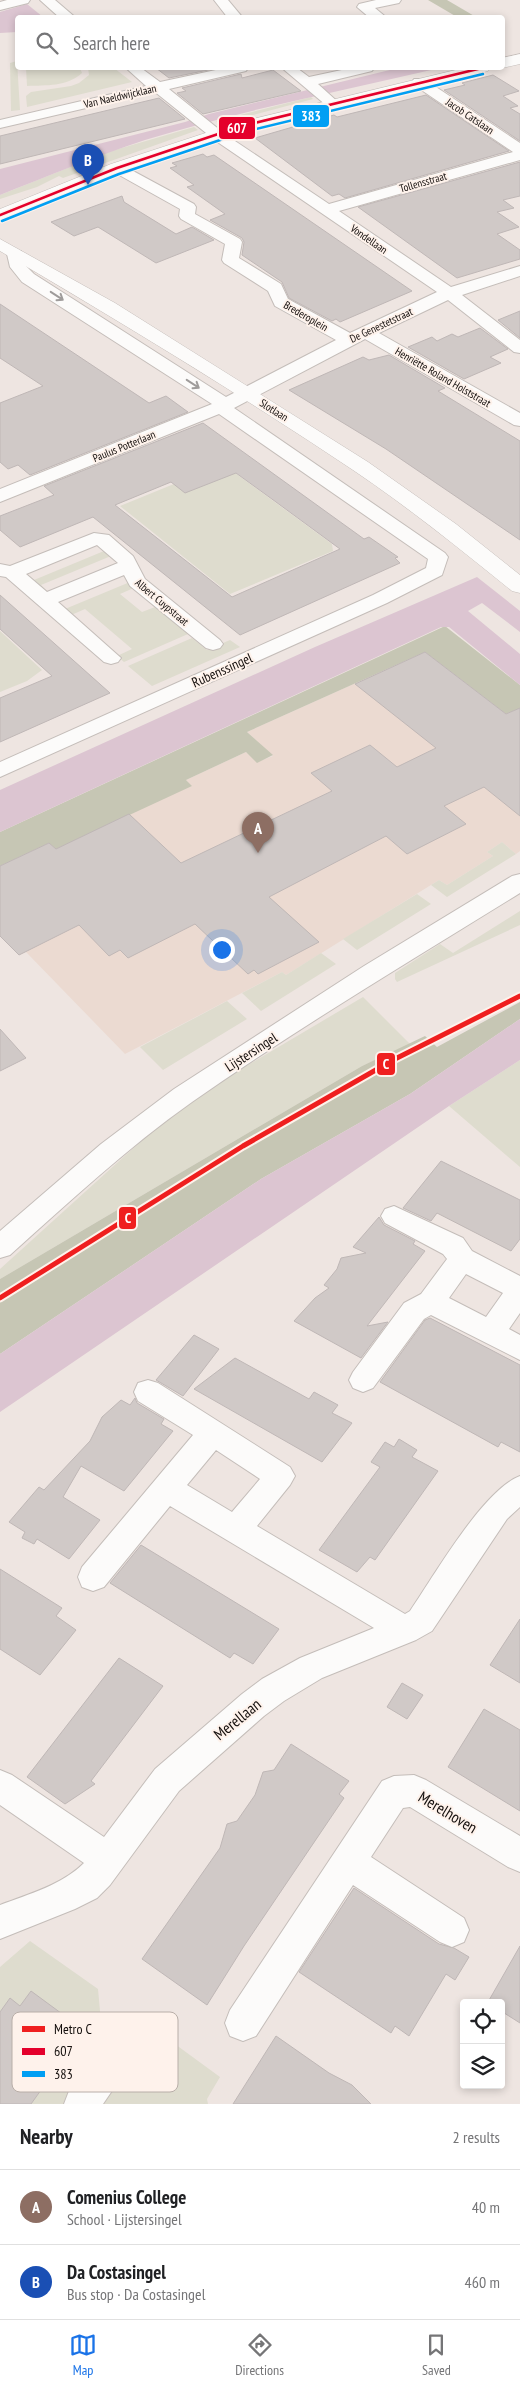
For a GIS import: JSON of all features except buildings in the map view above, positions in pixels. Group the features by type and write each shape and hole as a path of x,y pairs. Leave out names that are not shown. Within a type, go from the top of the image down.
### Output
{"street":[{"path":"0,6 24,0"},
{"path":"47,0 65,15"},
{"path":"221,0 234,15"},
{"path":"376,15 364,7 394,0"},
{"path":"505,62 520,59"},
{"name":"Vondellaan","path":"136,70 212,130 449,293 520,348"},
{"name":"Van Naeldwijcklaan","path":"0,124 232,70"},
{"path":"292,70 328,100"},
{"path":"310,84 361,70"},
{"path":"0,215 212,130 328,100 473,70"},
{"name":"Jacob Catslaan","path":"419,82 520,150"},
{"name":"Tollensstraat","path":"326,210 520,155"},
{"name":"Brederoplein","path":"117,168 188,207 187,216 234,242 230,260 275,288 281,302 349,340"},
{"path":"0,219 3,223 0,231"},
{"name":"Slotlaan","path":"7,249 60,277 361,466 448,529 520,586"},
{"name":"Slotlaan","path":"7,249 18,267 28,278 223,406 438,557 438,563"},
{"name":"De Genestetstraat","path":"248,394 349,340 449,293 520,271"},
{"name":"Henriëtte Roland Holststraat","path":"365,332 520,421"},
{"name":"Paulus Potterlaan","path":"1,495 223,406 248,394"},
{"name":"Albert Cuypstraat","path":"6,571 96,538 102,539 124,558 137,582 213,644"},
{"name":"Rubenssingel","path":"0,770 416,582 435,571 438,563"},
{"path":"45,600 129,566"},
{"name":"Albert Cuypstraat","path":"6,571 45,600 111,658"},
{"name":"Lijstersingel","path":"0,1248 110,1151 182,1096 373,972 520,882"},
{"path":"394,1216 453,1246 462,1259 520,1290 491,1333"},
{"path":"363,1380 414,1310 431,1302 462,1259"},
{"path":"431,1302 520,1348"},
{"path":"148,1392 280,1476 236,1529"},
{"path":"93,1577 213,1432"},
{"path":"166,1488 405,1630"},
{"name":"Merellaan","path":"0,1922 63,1897 85,1886 108,1860 167,1780 260,1700 311,1668 405,1630 421,1621 496,1510 520,1489"},
{"path":"0,1786 108,1860"},
{"name":"Merelhoven","path":"243,2024 350,1863 394,1792 414,1791 520,1855"},
{"path":"350,1863 452,1930"},
{"path":"82,2104 90,2092"}],"shaded area":[{"path":"27,4 41,15 15,15 15,32 0,33 0,12"},
{"path":"15,62 15,70 18,70 20,110 11,111 10,63"},
{"path":"26,70 81,70 82,73 76,78 63,83 27,86"},
{"path":"88,70 117,70 132,82 27,107 26,96 31,92 71,86 79,83 89,75"},
{"path":"390,70 431,70 255,110 182,129 72,166 0,195 0,169 185,122 209,114"},
{"path":"311,97 313,99 219,124 216,121"},
{"path":"194,127 198,130 63,178 59,176 37,187 0,199 0,195 108,152"},
{"path":"223,464 332,544 333,551 230,594 120,506"},
{"path":"104,551 111,556 41,585 49,593 46,594 23,574 26,573 34,580"},
{"path":"477,577 520,611 520,632 482,603 468,611 520,654 520,685 449,627 441,627 0,832 0,790 315,647"},
{"path":"130,582 136,587 120,594 142,612 155,607 188,634 124,662 117,656 132,649 85,609 69,616 65,609"},
{"path":"0,631 42,670 27,681 0,692"},
{"path":"192,638 207,650 230,640 240,647 152,686 128,666"},
{"path":"425,652 506,714 518,709 520,710 520,851 516,854 502,842 487,852 493,856 447,885 439,880 286,975 282,972 125,1054 26,952 19,955 0,936 0,866 49,843 129,814 191,786 186,780 246,752 257,762 273,756 247,732"},
{"path":"502,842 516,854 447,897 431,885 439,880 447,885 493,856 487,852"},
{"path":"417,894 431,904 357,950 343,939"},
{"path":"520,911 520,925 397,982 395,979 395,973 440,944 453,953"},
{"path":"321,953 336,964 261,1011 242,993 282,972 286,975"},
{"path":"363,997 410,1044 362,1066 0,1279 0,1269 182,1104"},
{"path":"227,1001 247,1019 163,1070 140,1047"},
{"path":"520,1019 520,1060 449,1106 0,1412 0,1354 261,1179 410,1094"},
{"path":"520,1060 520,1167 449,1106"},
{"path":"30,1941 98,1989 100,2012 37,2012 31,1991 20,2006 10,1999 0,2012 0,1967"},
{"path":"178,2046 220,2077 207,2099 208,2104 102,2104 110,2092 178,2092"},
{"path":"39,2092 74,2092 67,2104 24,2104"}],"green space":[{"path":"428,0 447,0 473,15 454,15"},
{"path":"445,626 520,685 520,710 518,709 506,714 425,652 247,732 273,755 257,763 246,752 186,780 192,786 56,849 49,843 0,866 0,832"},
{"path":"520,1002 520,1019 410,1094 261,1179 0,1354 0,1279 362,1066 425,1036 437,1047"}],"metro line":[{"name":"C","path":"0,1298 243,1146 395,1059 520,996"}],"transit line":[{"name":"607","path":"0,215 117,168 242,126 474,70"},
{"name":"383","path":"2,221 119,174 244,132 483,74"}],"place":[{"name":"Da Costasingel","path":"88,185"},
{"name":"Comenius College","path":"258,853"}]}
